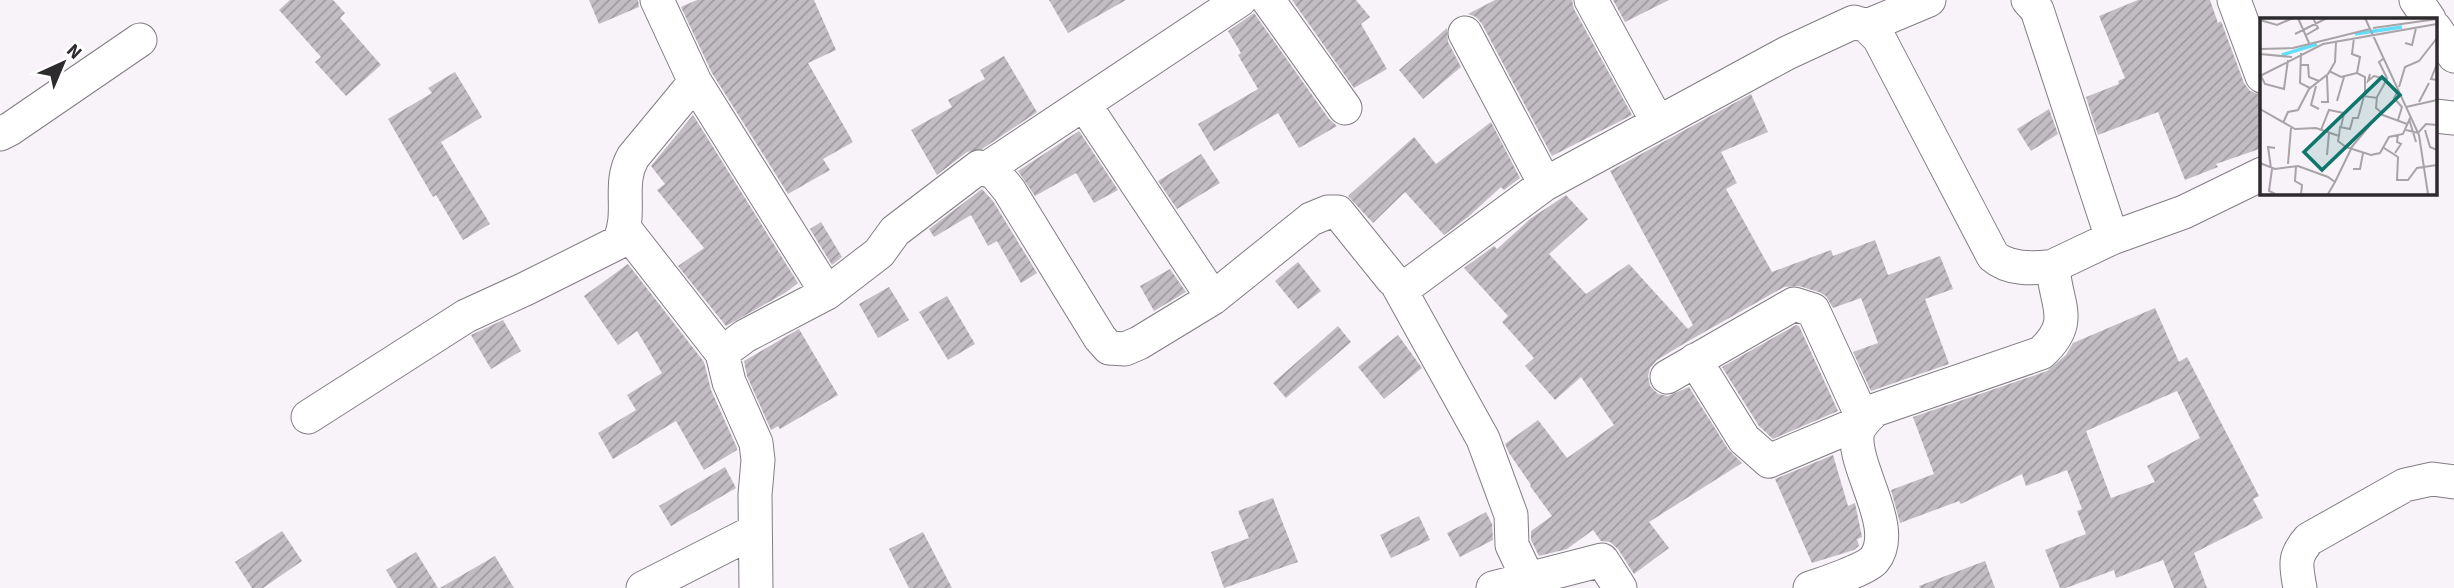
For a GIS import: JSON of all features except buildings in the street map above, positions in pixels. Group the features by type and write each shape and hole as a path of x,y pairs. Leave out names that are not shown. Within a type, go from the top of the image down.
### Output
{"street":[{"path":"657,0 695,82 827,293"},
{"path":"986,169 1240,0"},
{"path":"1268,0 1345,108"},
{"path":"1591,0 1658,123"},
{"path":"1867,26 1896,6 1929,0"},
{"path":"2028,0 2036,10 2112,238"},
{"path":"2234,0 2260,71"},
{"path":"2416,0 2428,18"},
{"path":"1397,284 1402,286 1414,283 1545,184 1787,52 1854,22 1867,26 1879,38 1993,256 2002,264 2041,268 2053,266 2112,238 2184,212 2260,175"},
{"path":"2436,29 2454,56"},
{"path":"1465,33 1545,184"},
{"path":"0,134 140,40"},
{"path":"307,417 466,316 619,242 625,229 627,213 627,168 633,157 695,82"},
{"path":"1084,104 1213,298"},
{"path":"2436,116 2454,118"},
{"path":"722,353 745,336 827,293 866,265 879,253 895,231 979,167 995,173 1009,190 1100,338 1109,348 1125,349 1139,343 1213,298 1311,219 1328,212 1338,212 1397,284 1483,439 1511,515 1512,545 1528,579"},
{"path":"625,229 722,353 729,382 756,443 756,588"},
{"path":"1824,586 1873,562 1883,542 1877,509 1859,453 1857,434 1864,421 1875,410 2041,353 2055,340 2063,318 2054,285 2053,266"},
{"path":"1794,304 1813,310 1864,421 1769,461 1744,439 1681,368 1794,304"},
{"path":"2300,588 2298,552 2309,539 2405,485 2432,479 2454,482"},
{"path":"643,588 755,531"},
{"path":"1493,588 1602,560 1620,588"}]}
